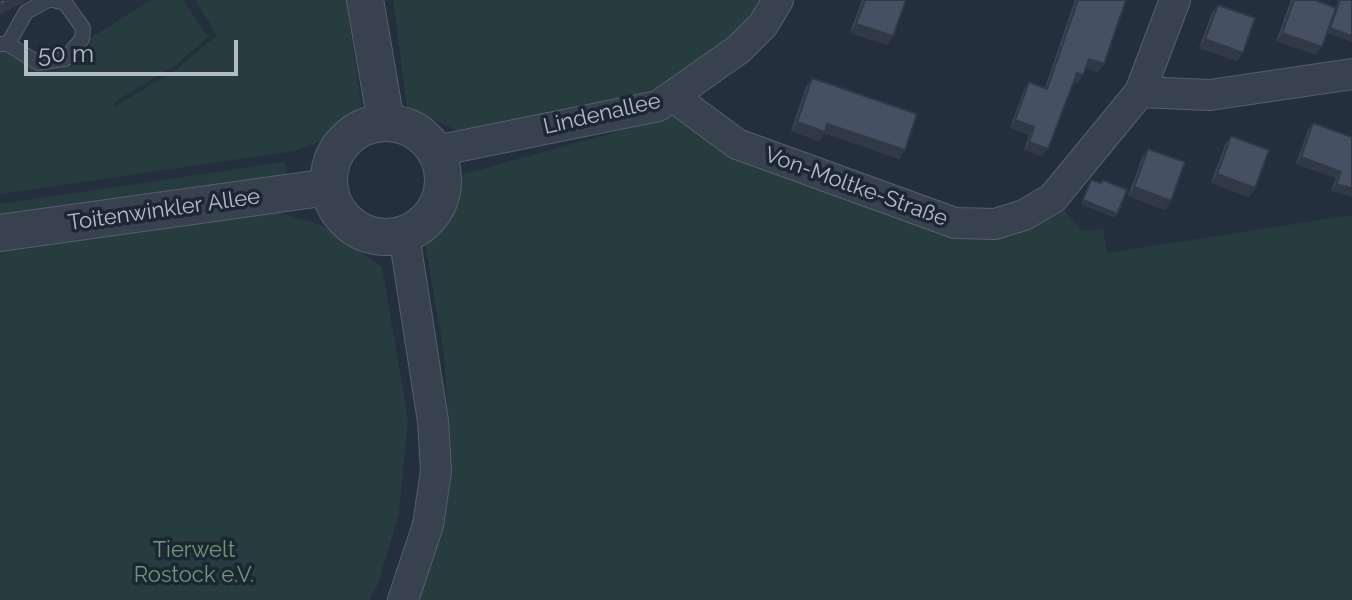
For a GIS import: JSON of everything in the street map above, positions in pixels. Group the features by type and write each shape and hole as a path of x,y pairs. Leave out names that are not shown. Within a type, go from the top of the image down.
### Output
{"street":[{"path":"365,0 386,122"},
{"name":"Lindenallee","path":"436,151 658,106 681,94 739,49 763,25 778,0"},
{"name":"Von-Moltke-Straße","path":"681,94 683,104 737,144 955,223 995,224 1024,215 1053,198 1140,92 1175,0"},
{"path":"1140,92 1210,95 1352,74"},
{"path":"386,122 406,125 423,135 436,151 444,179 437,207 417,228 404,235 379,237 355,229 342,218 329,187 332,160 348,137 372,124 386,122"},
{"name":"Toitenwinkler Allee","path":"0,233 329,187"},
{"path":"403,600 428,525 436,471 433,421 404,235"}],"lane":[{"path":"51,0 65,3 80,19 82,39 65,59 38,63 4,44 26,12 51,0"}],"green space":[{"path":"151,0 183,0 208,37 176,65 113,103 116,106 176,70 217,35 195,0 346,0 362,109 357,116 340,120 324,140 295,151 0,194 0,49 10,50 29,67 55,71 84,59 90,49 90,38"},
{"path":"393,0 778,0 681,94 460,147 456,130 407,107"},
{"path":"683,104 708,126 955,223 1053,198 1082,231 1103,229 1107,253 1352,215 1352,600 419,600 448,498 449,439 444,354 424,237 464,174 656,121"},
{"path":"284,162 288,179 0,220 0,204"},
{"name":"Tierwelt Rostock e.V.","path":"277,212 321,225 382,267 408,420 399,513 378,584 369,600 0,600 0,249"}],"building":[{"path":"865,0 906,0 893,36 856,24"},
{"path":"1078,0 1126,0 1104,64 1089,59 1083,75 1077,73 1048,149 1029,142 1034,127 1015,120 1029,82 1047,89"},
{"path":"1294,0 1315,0 1336,8 1322,47 1282,33"},
{"path":"1340,0 1352,0 1352,36 1330,28"},
{"path":"1218,5 1255,18 1243,53 1205,39"},
{"path":"812,78 917,114 905,150 827,124 825,132 797,122"},
{"path":"1313,123 1352,137 1352,188 1336,184 1341,172 1301,157"},
{"path":"1231,136 1269,150 1255,188 1217,174"},
{"path":"1148,149 1185,162 1171,201 1134,187"},
{"path":"1091,180 1101,183 1103,180 1127,190 1117,214 1083,200"}]}
